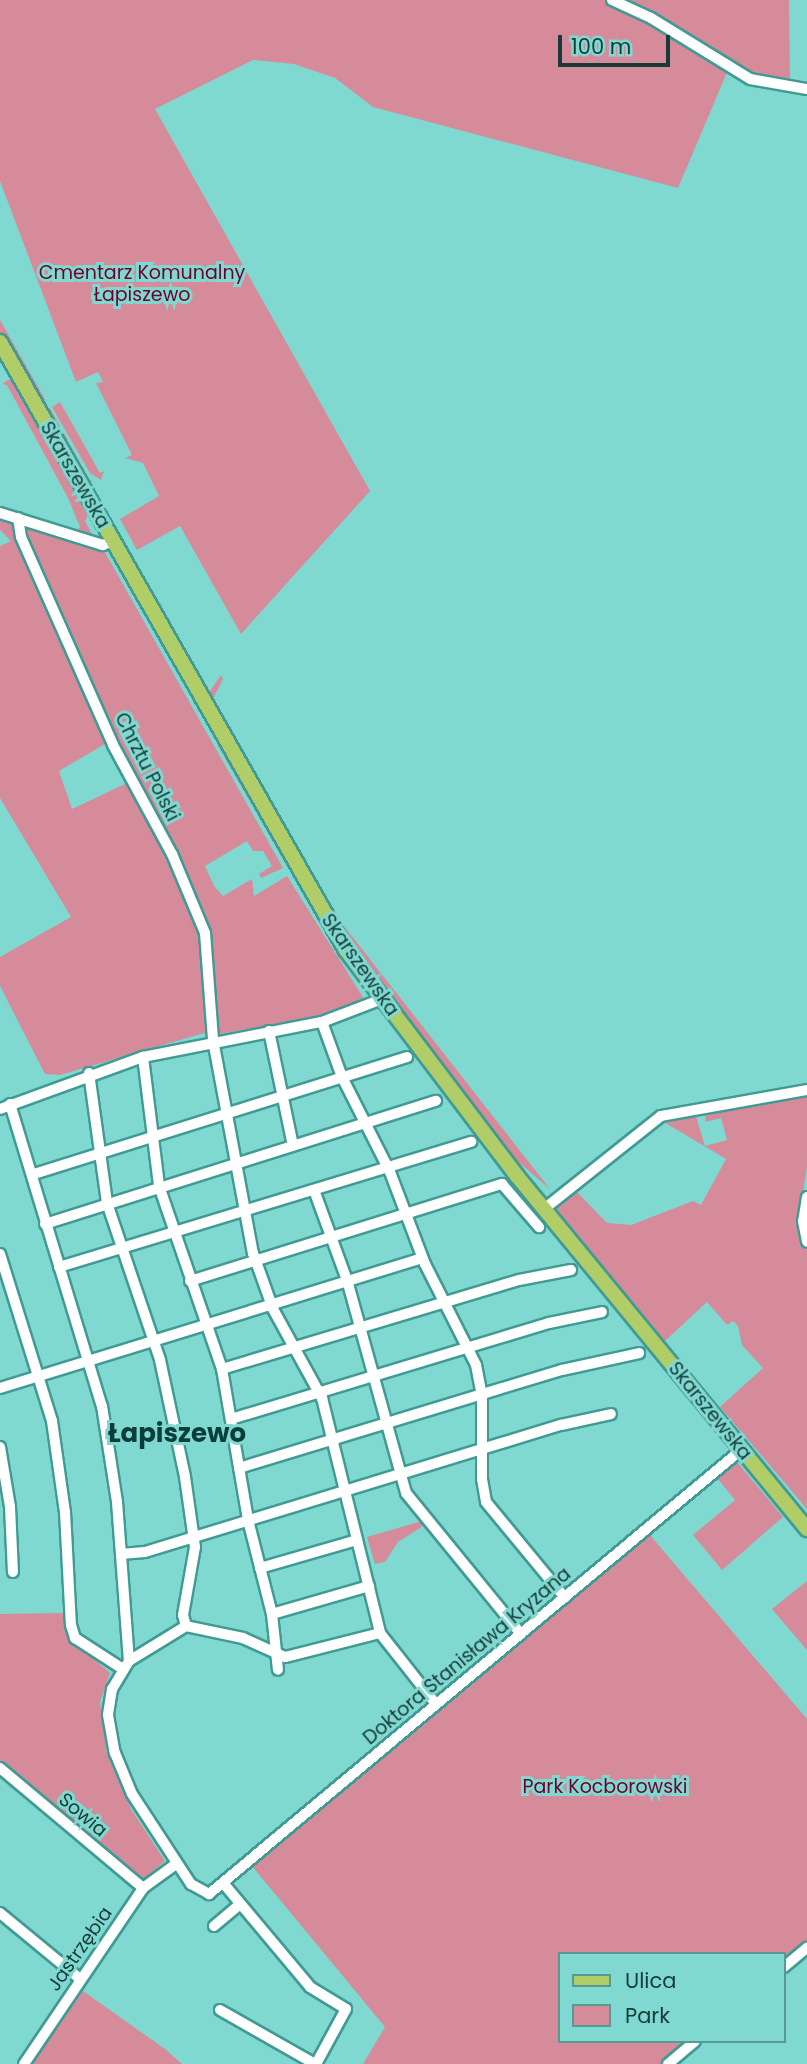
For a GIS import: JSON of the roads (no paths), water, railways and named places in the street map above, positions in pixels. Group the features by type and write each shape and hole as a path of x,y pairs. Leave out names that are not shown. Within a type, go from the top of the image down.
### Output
{"main road":[{"name":"Skarszewska","path":"0,342 335,933 382,999 544,1209 807,1529"}],"street":[{"path":"612,0 651,18 750,79 807,89"},
{"path":"0,513 103,545 112,541"},
{"name":"Chrztu Polski","path":"18,518 21,537 113,745 172,854 205,933 213,1040 254,1259 271,1304 319,1392 380,1633"},
{"path":"219,2010 316,2064 346,2009 310,1987 240,1904 220,1887 209,1895 197,1891 176,1864 132,1794 110,1737 110,1700 126,1665 121,1554 111,1453 90,1359 44,1224 34,1174 5,1107 89,1073 143,1057 213,1040 322,1022 382,999"},
{"path":"322,1022 342,1077 387,1166 422,1258 469,1347 482,1395 486,1502 565,1598"},
{"path":"269,1031 293,1146"},
{"path":"143,1057 159,1186 172,1235 222,1369 248,1520 272,1614 278,1670"},
{"path":"34,1174 407,1057"},
{"path":"89,1073 107,1203 120,1249 154,1339 170,1401 194,1537 194,1565 184,1615 186,1626"},
{"path":"544,1209 661,1116 807,1090"},
{"path":"44,1224 436,1101"},
{"path":"59,1266 172,1235 244,1210 471,1142"},
{"path":"190,1281 404,1211 502,1184 538,1227"},
{"path":"314,1190 347,1280 399,1473 409,1499 521,1634"},
{"path":"807,1197 803,1221 807,1242"},
{"path":"0,1255 40,1375 61,1465 71,1625 75,1638 126,1665"},
{"path":"0,1388 422,1258"},
{"path":"222,1369 446,1302 571,1270"},
{"path":"231,1419 469,1347 602,1312"},
{"path":"239,1468 482,1395 639,1353"},
{"path":"121,1554 194,1537 399,1473 611,1414"},
{"name":"Doktora Stanisława Kryzana","path":"220,1887 741,1450"},
{"path":"0,1563 13,1568 1,1452"},
{"path":"260,1569 357,1540"},
{"path":"272,1614 369,1586"},
{"path":"126,1665 186,1626 243,1638 276,1655 296,1657 380,1633 436,1704"},
{"name":"Sowia","path":"0,1768 143,1888"},
{"name":"Jastrzębia","path":"23,2064 143,1888 176,1864"},
{"path":"214,1926 240,1904"},
{"path":"0,1913 80,1979"},
{"path":"786,1965 807,1948"},
{"path":"668,2064 693,2043"}],"district":[{"name":"Łapiszewo","path":"177,1434"}],"park label":[{"name":"Cmentarz Komunalny Łapiszewo","path":"142,284"},
{"name":"Park Kocborowski","path":"605,1787"}]}
